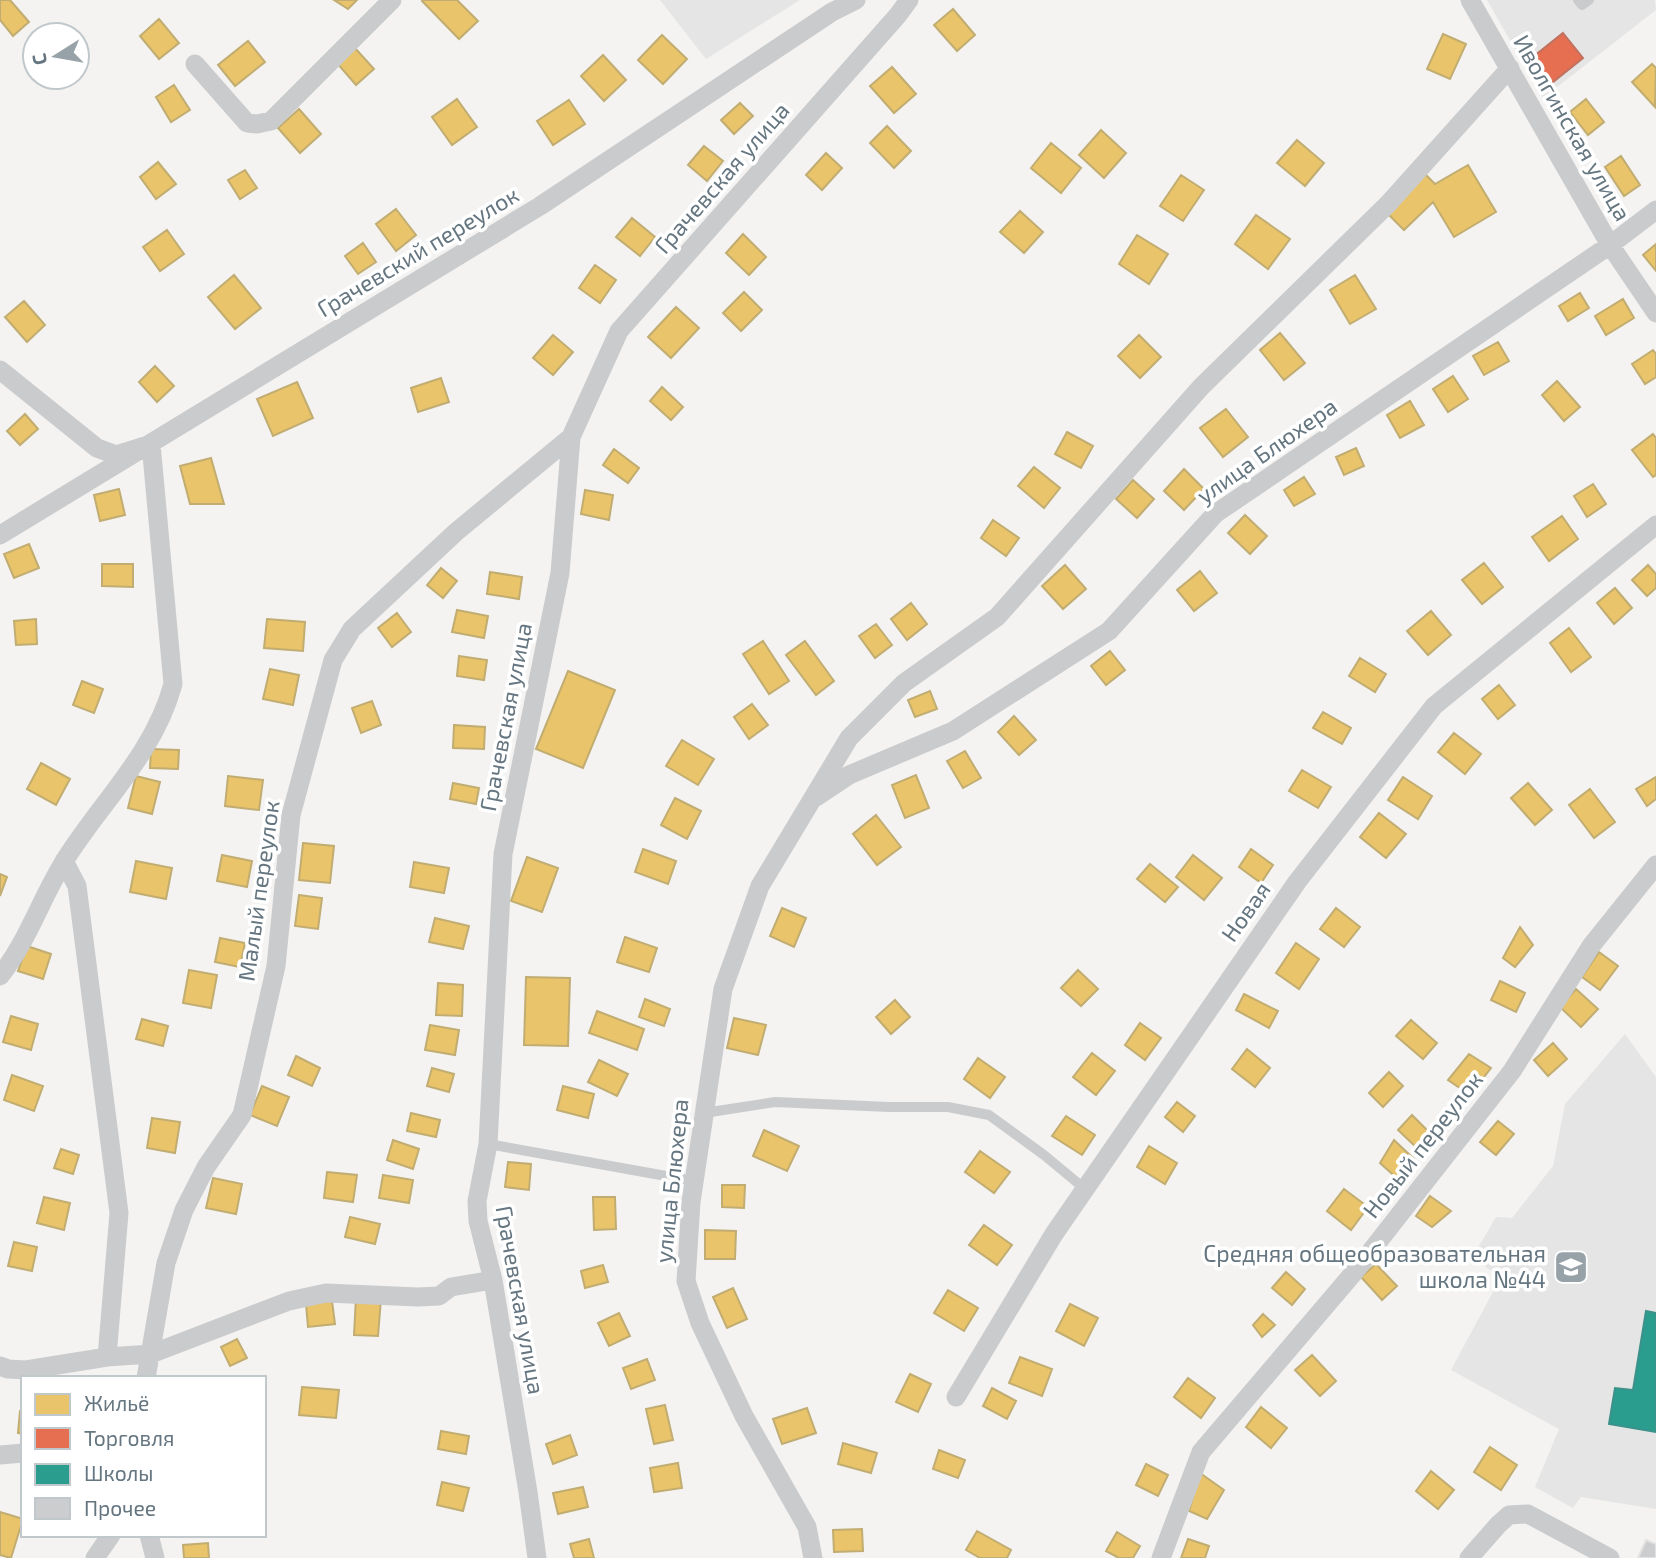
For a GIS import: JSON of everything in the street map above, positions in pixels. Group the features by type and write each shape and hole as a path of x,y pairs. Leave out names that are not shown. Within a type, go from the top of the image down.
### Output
{"street":[{"path":"195,64 247,123 271,121 392,0"},
{"name":"Грачевский переулок","path":"0,535 540,206 832,12 856,0"},
{"name":"Грачевская улица","path":"537,1558 493,1280 478,1220 477,1201 488,1144 503,855 560,573 571,437 620,331 909,0"},
{"name":"Иволгинская улица","path":"1470,0 1610,245 1656,313"},
{"name":"улица Блюхера","path":"813,1558 807,1527 744,1416 700,1323 686,1282 691,1202 723,989 760,886 849,738 904,683 997,617 1201,387 1388,204 1510,68"},
{"name":"улица Блюхера","path":"809,802 849,775 953,732 1109,631 1215,514 1610,245 1656,210"},
{"path":"0,370 97,448 116,455 151,444 173,684 166,709 132,770 64,860 16,956 0,976"},
{"name":"Малый переулок","path":"146,1376 166,1263 184,1210 206,1167 242,1115 276,966 291,816 333,660 352,629 456,532 571,437"},
{"name":"Новая","path":"956,1397 1054,1234 1297,882 1434,706 1656,525"},
{"path":"64,860 77,886 119,1213 107,1357"},
{"name":"Новый переулок","path":"1161,1558 1201,1452 1356,1270 1512,1071 1591,946 1656,865"},
{"path":"0,1366 26,1370 107,1357 151,1354 289,1301 326,1293 439,1296 451,1287 493,1280"},
{"path":"0,1455 21,1453"},
{"path":"1469,1558 1509,1515 1528,1514 1601,1556"},
{"path":"95,1558 110,1537"},
{"path":"150,1537 155,1558"}],"lane":[{"path":"1578,0 1582,5 1589,0"},
{"path":"704,1114 775,1101 948,1107 989,1115 1085,1189"},
{"path":"488,1144 695,1181"}],"shaded area":[{"path":"660,0 800,0 706,59"},
{"path":"1487,0 1655,0 1656,10 1543,98"},
{"name":"Средняя общеобразовательная школа №44","path":"1625,1034 1656,1077 1656,1509 1581,1497 1573,1508 1535,1487 1559,1429 1451,1370 1501,1277 1472,1258 1496,1217 1512,1218 1553,1166 1565,1104"}],"building: Жильё":[{"path":"0,0 10,0 28,21 21,21 21,29 13,36 0,20"},
{"path":"334,0 357,0 348,9"},
{"path":"423,0 457,0 478,21 459,39"},
{"path":"953,9 975,35 957,51 934,25"},
{"path":"159,19 179,43 159,59 140,36"},
{"path":"1443,34 1466,44 1450,79 1427,69"},
{"path":"662,35 687,59 663,84 638,60"},
{"path":"248,41 265,62 235,86 218,65"},
{"path":"354,47 374,69 356,85 337,63"},
{"path":"603,55 626,80 604,101 581,76"},
{"path":"1652,64 1656,68 1655,107 1632,82"},
{"path":"892,67 916,94 894,113 870,86"},
{"path":"174,85 190,110 171,122 156,97"},
{"path":"457,99 477,127 452,145 432,117"},
{"path":"1586,99 1604,122 1588,135 1570,112"},
{"path":"569,100 585,124 553,145 537,121"},
{"path":"740,103 753,116 734,134 721,120"},
{"path":"299,109 321,134 300,153 278,128"},
{"path":"887,126 911,151 894,168 870,143"},
{"path":"1101,130 1126,153 1104,178 1079,155"},
{"path":"1297,140 1324,163 1305,186 1277,163"},
{"path":"1051,143 1081,168 1061,193 1031,168"},
{"path":"704,146 723,161 707,181 688,165"},
{"path":"826,153 842,168 822,190 806,175"},
{"path":"1621,156 1640,185 1624,196 1605,167"},
{"path":"158,162 176,184 156,199 140,177"},
{"path":"1468,165 1496,212 1454,237 1433,202 1404,230 1385,211 1424,173 1435,184"},
{"path":"245,170 257,188 240,199 228,180"},
{"path":"1181,175 1204,190 1183,221 1160,206"},
{"path":"396,209 416,235 396,251 376,224"},
{"path":"1020,211 1043,232 1024,253 1000,232"},
{"path":"1256,215 1290,239 1268,269 1235,244"},
{"path":"632,218 655,237 640,256 616,237"},
{"path":"167,230 184,254 160,271 143,247"},
{"path":"743,234 766,257 749,275 726,253"},
{"path":"1137,235 1168,254 1149,284 1119,264"},
{"path":"363,243 376,262 358,274 345,256"},
{"path":"1656,244 1656,271 1643,255"},
{"path":"595,265 616,280 600,303 579,288"},
{"path":"234,275 261,308 235,329 208,297"},
{"path":"1355,275 1376,309 1350,324 1330,290"},
{"path":"744,292 762,310 741,331 723,313"},
{"path":"1580,293 1589,308 1568,321 1559,306"},
{"path":"1623,299 1634,318 1606,335 1595,316"},
{"path":"24,301 45,325 27,342 5,317"},
{"path":"676,307 699,328 671,358 648,337"},
{"path":"1280,333 1305,363 1284,380 1260,350"},
{"path":"553,335 573,352 553,375 533,358"},
{"path":"1139,335 1161,357 1140,378 1118,356"},
{"path":"1498,342 1509,361 1484,375 1473,356"},
{"path":"1653,350 1656,354 1656,377 1645,384 1632,364"},
{"path":"155,366 174,386 157,402 139,382"},
{"path":"1453,376 1468,399 1448,412 1433,389"},
{"path":"441,378 449,402 418,412 411,388"},
{"path":"1557,381 1580,407 1564,421 1542,395"},
{"path":"297,382 313,418 273,436 257,399"},
{"path":"662,387 683,407 671,420 650,401"},
{"path":"1410,401 1424,425 1400,438 1387,415"},
{"path":"1226,409 1248,437 1223,457 1200,428"},
{"path":"25,414 38,429 20,445 7,431"},
{"path":"1067,432 1093,446 1081,468 1055,454"},
{"path":"1653,434 1656,438 1656,475 1653,477 1632,450"},
{"path":"1356,448 1364,466 1344,475 1336,457"},
{"path":"614,449 639,468 628,483 603,465"},
{"path":"211,458 224,504 190,504 180,466"},
{"path":"1034,467 1060,488 1044,508 1018,486"},
{"path":"1184,469 1204,489 1184,510 1164,491"},
{"path":"1304,477 1315,494 1294,506 1284,490"},
{"path":"1133,480 1154,499 1137,518 1116,499"},
{"path":"1593,484 1606,504 1587,517 1574,496"},
{"path":"119,489 125,515 100,521 94,495"},
{"path":"585,490 613,495 609,520 581,514"},
{"path":"1245,515 1267,536 1250,554 1228,533"},
{"path":"1562,516 1578,539 1549,561 1532,537"},
{"path":"993,520 1019,538 1006,556 981,538"},
{"path":"29,544 39,568 14,578 4,554"},
{"path":"1484,563 1503,587 1482,604 1462,580"},
{"path":"102,564 133,564 133,587 102,586"},
{"path":"1065,565 1086,589 1063,609 1042,586"},
{"path":"1648,565 1656,574 1656,588 1647,596 1632,580"},
{"path":"441,568 457,581 443,598 427,585"},
{"path":"1200,571 1217,593 1194,611 1177,590"},
{"path":"490,572 522,577 519,599 487,594"},
{"path":"1615,588 1632,608 1614,624 1597,603"},
{"path":"911,603 927,624 907,640 891,619"},
{"path":"457,610 488,616 484,638 452,632"},
{"path":"1431,611 1451,635 1428,655 1407,631"},
{"path":"397,613 411,632 392,647 378,628"},
{"path":"36,619 37,644 16,645 14,621"},
{"path":"267,619 305,622 303,651 264,648"},
{"path":"876,624 892,645 875,658 859,636"},
{"path":"1569,628 1591,657 1571,672 1550,643"},
{"path":"763,641 789,681 769,694 743,654"},
{"path":"805,641 834,681 816,695 786,655"},
{"path":"1110,651 1125,670 1106,685 1091,666"},
{"path":"459,656 487,660 484,680 457,676"},
{"path":"1360,658 1386,674 1375,692 1349,676"},
{"path":"270,669 299,675 293,705 263,699"},
{"path":"568,671 615,690 583,768 536,749"},
{"path":"82,681 103,689 94,713 73,705"},
{"path":"1499,685 1515,705 1498,719 1482,699"},
{"path":"930,691 937,709 915,717 908,700"},
{"path":"372,701 381,725 361,733 352,708"},
{"path":"752,704 768,725 749,739 734,717"},
{"path":"1323,712 1351,728 1342,744 1313,728"},
{"path":"1014,716 1036,740 1019,755 998,732"},
{"path":"454,725 485,727 484,749 453,748"},
{"path":"1454,733 1481,754 1465,774 1438,752"},
{"path":"682,740 714,759 698,785 666,766"},
{"path":"151,749 179,750 178,769 150,768"},
{"path":"965,751 981,778 963,788 947,761"},
{"path":"41,763 70,779 56,805 27,789"},
{"path":"1302,770 1331,787 1318,808 1289,791"},
{"path":"916,775 929,808 905,818 892,785"},
{"path":"136,776 160,782 152,814 128,808"},
{"path":"228,776 263,780 259,810 225,806"},
{"path":"1403,777 1432,796 1418,819 1388,800"},
{"path":"1656,777 1656,799 1647,806 1636,789"},
{"path":"453,783 479,788 476,804 450,799"},
{"path":"1528,783 1552,810 1535,825 1511,798"},
{"path":"1590,789 1615,822 1594,838 1569,805"},
{"path":"675,798 701,811 687,839 661,825"},
{"path":"1379,813 1406,834 1386,858 1360,837"},
{"path":"876,815 901,847 877,865 853,834"},
{"path":"303,843 334,846 330,883 299,880"},
{"path":"643,849 676,861 668,884 635,872"},
{"path":"1251,849 1273,865 1261,883 1239,867"},
{"path":"222,855 252,861 247,887 217,881"},
{"path":"1193,855 1222,878 1204,900 1176,877"},
{"path":"527,857 558,868 542,912 511,901"},
{"path":"136,861 172,868 166,899 130,892"},
{"path":"414,862 449,868 444,893 410,887"},
{"path":"1150,864 1178,887 1165,902 1137,879"},
{"path":"0,874 7,877 0,896"},
{"path":"299,895 322,898 318,929 295,926"},
{"path":"782,908 806,918 794,947 770,936"},
{"path":"1336,908 1360,927 1344,947 1320,929"},
{"path":"435,918 469,926 463,949 429,942"},
{"path":"1520,927 1533,945 1515,967 1503,958"},
{"path":"625,937 657,948 649,972 617,962"},
{"path":"220,938 245,943 240,967 215,962"},
{"path":"1296,943 1319,959 1299,989 1276,973"},
{"path":"27,946 51,954 43,979 18,971"},
{"path":"1599,952 1618,966 1600,990 1582,977"},
{"path":"189,970 217,975 211,1008 183,1003"},
{"path":"1078,970 1098,989 1081,1006 1061,988"},
{"path":"526,977 570,978 568,1046 524,1045"},
{"path":"1500,981 1525,993 1516,1012 1491,1000"},
{"path":"438,983 463,985 462,1016 436,1015"},
{"path":"1576,989 1598,1009 1581,1027 1560,1007"},
{"path":"1244,994 1278,1011 1269,1028 1236,1010"},
{"path":"645,999 670,1009 664,1026 639,1017"},
{"path":"895,1000 910,1017 891,1034 876,1017"},
{"path":"597,1011 644,1029 637,1050 589,1033"},
{"path":"11,1016 38,1024 31,1050 3,1042"},
{"path":"734,1018 766,1025 758,1055 727,1048"},
{"path":"142,1019 168,1026 163,1046 136,1039"},
{"path":"1411,1020 1437,1043 1423,1059 1396,1036"},
{"path":"1140,1023 1161,1038 1145,1060 1125,1045"},
{"path":"430,1025 459,1030 455,1055 425,1050"},
{"path":"1553,1043 1567,1059 1548,1076 1534,1060"},
{"path":"1247,1049 1270,1068 1255,1087 1232,1069"},
{"path":"1092,1053 1115,1071 1096,1095 1073,1077"},
{"path":"1469,1054 1491,1068 1470,1095 1448,1080"},
{"path":"296,1056 320,1068 312,1086 288,1075"},
{"path":"978,1058 1005,1077 990,1098 964,1079"},
{"path":"599,1060 628,1074 617,1096 588,1082"},
{"path":"432,1068 454,1074 449,1092 427,1086"},
{"path":"1389,1072 1403,1086 1383,1107 1369,1093"},
{"path":"12,1075 43,1086 34,1111 4,1100"},
{"path":"262,1086 289,1097 277,1126 250,1115"},
{"path":"563,1086 594,1094 588,1118 557,1110"},
{"path":"1177,1102 1195,1116 1183,1132 1165,1117"},
{"path":"411,1113 440,1120 436,1137 407,1131"},
{"path":"1412,1115 1430,1133 1416,1147 1398,1130"},
{"path":"1066,1116 1095,1135 1082,1155 1052,1136"},
{"path":"152,1118 180,1122 175,1153 147,1148"},
{"path":"1498,1121 1514,1134 1496,1155 1480,1142"},
{"path":"764,1130 799,1146 787,1171 753,1156"},
{"path":"393,1140 419,1149 413,1169 387,1160"},
{"path":"1394,1140 1414,1159 1401,1182 1380,1163"},
{"path":"1149,1146 1177,1163 1165,1184 1137,1167"},
{"path":"61,1149 79,1155 73,1174 54,1168"},
{"path":"980,1151 1010,1172 994,1193 965,1172"},
{"path":"508,1162 531,1164 529,1190 505,1187"},
{"path":"327,1172 357,1175 353,1202 324,1198"},
{"path":"383,1175 413,1180 409,1203 379,1198"},
{"path":"213,1178 242,1184 236,1214 206,1208"},
{"path":"722,1185 745,1185 744,1208 722,1207"},
{"path":"1344,1189 1368,1207 1351,1230 1327,1211"},
{"path":"1430,1196 1451,1211 1432,1227 1416,1216"},
{"path":"44,1197 70,1203 64,1230 37,1223"},
{"path":"593,1197 615,1197 616,1229 594,1230"},
{"path":"350,1217 380,1224 375,1244 345,1237"},
{"path":"984,1225 1012,1245 997,1265 969,1245"},
{"path":"705,1230 736,1231 735,1259 705,1259"},
{"path":"14,1242 37,1247 32,1271 8,1266"},
{"path":"1376,1264 1397,1286 1382,1300 1361,1277"},
{"path":"603,1265 608,1282 585,1288 581,1271"},
{"path":"1286,1272 1305,1289 1292,1305 1272,1288"},
{"path":"733,1288 747,1319 727,1328 713,1297"},
{"path":"948,1290 978,1308 964,1331 934,1313"},
{"path":"356,1297 381,1299 378,1336 354,1335"},
{"path":"332,1301 335,1324 308,1327 306,1304"},
{"path":"1070,1304 1098,1318 1084,1346 1056,1331"},
{"path":"619,1313 630,1336 609,1346 598,1323"},
{"path":"1263,1314 1275,1325 1262,1337 1253,1325"},
{"path":"237,1339 247,1358 230,1366 221,1347"},
{"path":"1312,1355 1336,1381 1320,1396 1295,1370"},
{"path":"1020,1357 1052,1369 1042,1396 1009,1383"},
{"path":"647,1359 655,1380 631,1389 623,1368"},
{"path":"910,1374 931,1384 918,1412 896,1402"},
{"path":"1188,1378 1215,1398 1201,1418 1174,1397"},
{"path":"302,1387 339,1390 336,1418 299,1415"},
{"path":"992,1388 1016,1401 1007,1419 983,1406"},
{"path":"665,1405 673,1440 654,1444 646,1409"},
{"path":"1261,1407 1287,1428 1271,1448 1246,1427"},
{"path":"807,1408 816,1433 782,1444 773,1419"},
{"path":"20,1411 21,1411 21,1434 18,1433"},
{"path":"441,1431 469,1436 466,1454 438,1449"},
{"path":"570,1435 577,1455 553,1464 546,1444"},
{"path":"843,1443 877,1453 871,1473 838,1464"},
{"path":"1490,1447 1517,1465 1501,1490 1474,1472"},
{"path":"939,1450 965,1460 958,1478 933,1469"},
{"path":"678,1463 682,1488 654,1492 650,1468"},
{"path":"1146,1464 1168,1475 1158,1496 1136,1485"},
{"path":"1431,1471 1454,1490 1438,1509 1416,1491"},
{"path":"1200,1473 1224,1490 1207,1519 1189,1511"},
{"path":"442,1482 469,1488 463,1511 437,1505"},
{"path":"583,1487 588,1507 558,1514 553,1493"},
{"path":"0,1512 21,1518 21,1526 11,1558 0,1555"},
{"path":"862,1529 863,1551 834,1552 833,1530"},
{"path":"977,1531 1011,1550 1007,1558 980,1558 966,1550"},
{"path":"1117,1532 1140,1546 1133,1558 1119,1558 1106,1551"},
{"path":"589,1539 594,1558 574,1558 570,1544"},
{"path":"1188,1539 1209,1546 1205,1558 1181,1558"},
{"path":"208,1543 209,1558 184,1558 183,1545"}],"building: Торговля":[{"path":"1563,33 1583,58 1548,86 1528,61"}],"building: Школы":[{"path":"1646,1311 1656,1313 1656,1432 1609,1424 1615,1388 1633,1390"}],"building: Прочее":[{"path":"1646,1540 1656,1544 1656,1558 1638,1558"}],"place":[{"name":"Средняя общеобразовательная школа №44","path":"1571,1267"}]}
